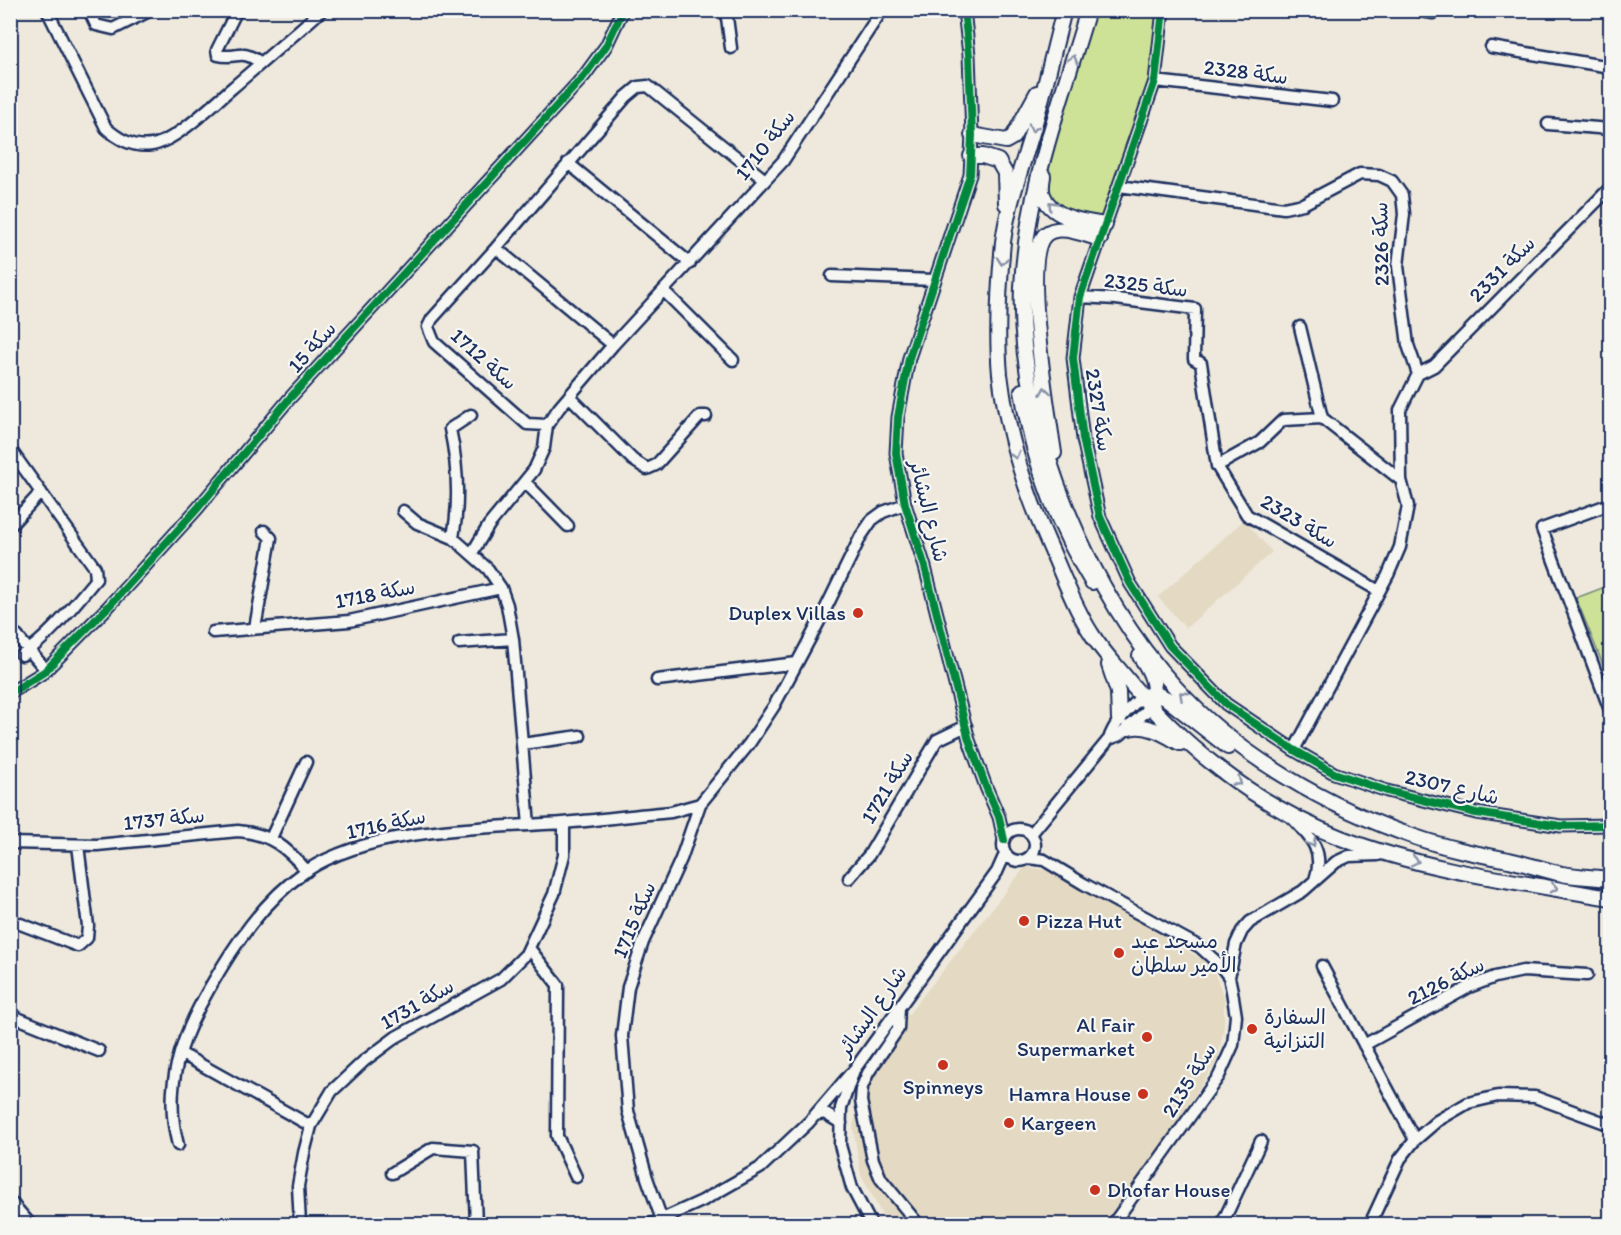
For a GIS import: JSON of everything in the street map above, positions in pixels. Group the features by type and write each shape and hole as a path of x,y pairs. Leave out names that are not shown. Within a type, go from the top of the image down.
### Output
{"main road":[{"path":"1006,225 1064,10"},
{"path":"1088,10 1045,150 1029,215 1022,289 1026,362 1037,421 1059,490 1075,530 1107,592 1145,650 1176,688 1224,733 1259,759 1336,804 1416,838 1468,853 1564,874 1611,879"},
{"path":"972,135 1006,141 1013,137 1048,72"},
{"path":"1045,150 1042,194 1049,206 1065,216 1105,225"},
{"path":"971,156 983,156 999,161 1005,173 1006,225 1000,285 1000,372 1009,433 1020,474 1070,593 1114,675 1124,723 1149,728 1166,735 1204,757 1258,797 1338,837 1393,856 1611,898"},
{"path":"1059,490 1040,365 1036,305 1040,246 1045,234 1055,230 1069,230 1100,239"},
{"path":"1022,289 1017,308 1020,374 1037,460 1049,497 1079,561 1119,627 1150,670 1154,681 1148,699"},
{"path":"1100,647 1204,757"},
{"path":"1148,699 1167,699 1219,741 1282,783 1338,815 1381,825"}],"street":[{"path":"47,10 106,128 117,138 135,145 152,145 171,137 322,10"},
{"path":"89,10 96,25 113,29 151,10"},
{"path":"237,10 217,50 218,55 246,54 261,63"},
{"name":"سكة 15","path":"10,693 46,670 140,571 196,509 297,389 585,76 606,46 623,10"},
{"path":"726,10 731,48"},
{"name":"سكة 1710","path":"472,553 489,525 525,482 540,459 547,425 613,345 783,160 882,10"},
{"name":"شارع البشائر","path":"964,10 969,55 972,135 970,175 909,358 898,417 896,453 905,504 925,567 966,726 986,787 1003,827 1004,840"},
{"name":"سكة 2327","path":"1163,10 1155,81 1080,297 1073,358 1083,439 1100,517 1130,583 1170,646 1226,704 1294,750"},
{"path":"1416,10 1433,13"},
{"path":"1491,46 1611,67"},
{"name":"سكة 2328","path":"1155,81 1332,101"},
{"name":"سكة 1712","path":"547,425 527,424 434,342 428,327 432,319 626,97 638,87 648,86 765,180"},
{"path":"1548,124 1611,129"},
{"path":"568,163 690,263"},
{"name":"سكة 2326","path":"1119,186 1284,208 1303,204 1360,174 1379,175 1392,181 1402,195 1404,214 1398,266 1408,345 1418,374"},
{"name":"سكة 2331","path":"1418,374 1434,366 1611,188"},
{"path":"496,248 613,345"},
{"path":"832,276 934,280"},
{"path":"664,291 733,360"},
{"name":"سكة 2325","path":"1080,297 1195,309 1194,359"},
{"path":"1300,327 1322,418 1401,480"},
{"name":"سكة 2323","path":"1194,359 1201,363 1217,466 1247,515 1379,591"},
{"path":"1294,750 1400,547 1408,506 1401,480 1400,410 1418,374"},
{"path":"569,396 633,460 647,469 656,465 700,416 706,416"},
{"path":"453,537 458,514 459,487 457,459 450,429 471,415"},
{"path":"1217,466 1260,442 1283,420 1322,418"},
{"path":"10,448 97,574 96,579 64,616 26,653"},
{"path":"525,482 568,526"},
{"path":"10,526 41,492"},
{"name":"سكة 1715","path":"657,1222 628,1111 622,1036 628,987 643,942 681,859 700,804 749,744 774,706 861,536 872,520 883,512 905,504"},
{"path":"1611,504 1542,529 1611,710"},
{"path":"403,510 417,523 453,537 488,569 501,588 507,605 513,639 529,825"},
{"path":"255,628 272,538 264,531"},
{"name":"سكة 1718","path":"213,632 349,621 501,588"},
{"path":"10,628 26,653 46,670"},
{"path":"459,643 513,639"},
{"path":"657,680 797,663"},
{"path":"1031,834 1108,739 1120,735 1124,723 1148,699"},
{"name":"سكة 1721","path":"849,878 869,855 937,740 966,726"},
{"path":"522,744 580,736"},
{"name":"2307 شارع","path":"1294,750 1334,773 1387,791 1476,813 1561,826 1611,825"},
{"path":"271,838 306,762"},
{"name":"سكة 1716","path":"178,1145 173,1126 171,1095 180,1053 198,1008 230,953 262,910 307,871 333,857 366,844 409,835 671,812 700,804"},
{"path":"1288,813 1312,840 1318,856 1318,870 1314,880"},
{"path":"999,817 1031,834 1034,838 1032,853 1025,861 1010,857 1003,850 1004,840 1010,832 1018,829"},
{"name":"سكة 1731","path":"300,1224 298,1186 304,1154 311,1126 332,1091 364,1061 396,1037 501,979 526,954 554,894 564,855 564,822"},
{"name":"سكة 1737","path":"10,843 78,846 238,831 254,832 271,838 292,853 307,871"},
{"path":"10,920 78,946 87,938 88,926 78,846"},
{"path":"1032,853 1084,885 1200,947 1220,964 1229,977"},
{"path":"1229,977 1236,944 1242,931 1250,922 1303,891 1336,862 1349,855 1393,856"},
{"name":"شارع البشائر","path":"871,1224 852,1188 840,1145 841,1108 854,1070 899,1012 997,872 1010,857"},
{"path":"529,948 558,985 557,1136 576,1177"},
{"path":"1322,966 1415,1140"},
{"name":"سكة 2126","path":"1364,1045 1469,987 1495,977 1523,971 1587,975"},
{"name":"سكة 2135","path":"1113,1224 1220,1076 1233,1045 1236,1016 1229,977"},
{"path":"899,1012 898,1029 868,1072 862,1087 861,1101 873,1160 881,1179 918,1224"},
{"path":"10,1015 99,1051"},
{"path":"180,1053 311,1126"},
{"path":"657,1222 702,1201 760,1168 815,1115 854,1070"},
{"path":"1370,1224 1400,1159 1415,1140 1437,1121 1468,1102 1498,1096 1535,1097 1608,1124"},
{"path":"815,1115 824,1113 841,1123"},
{"path":"1222,1224 1262,1142"},
{"path":"392,1173 433,1148 473,1152 476,1224"},
{"path":"10,1201 30,1224"}],"shaded area":[{"path":"1244,520 1272,552 1186,628 1158,597"},
{"path":"1025,867 1056,872 1211,965 1224,997 1224,1025 1218,1059 1180,1118 1105,1224 887,1224 861,1175 853,1127 862,1084 885,1044"}],"green space":[{"path":"1090,11 1162,11 1154,80 1104,223 1051,205 1044,177"},
{"path":"1610,585 1610,682 1576,598"}],"cycle path":[{"path":"10,693 44,672 108,607 197,509 290,398 584,76 606,46 623,10"},
{"path":"964,10 969,55 972,135 970,175 909,358 898,417 896,453 905,504 925,567 969,740 999,817 1004,840"},
{"path":"1163,10 1155,81 1080,297 1073,358 1083,439 1100,517 1130,583 1170,646 1226,704 1294,750 1334,773 1387,791 1476,813 1561,826 1610,825"}],"place":[{"name":"Duplex Villas","path":"858,613"},
{"name":"Pizza Hut","path":"1024,921"},
{"name":"مسجد عبد الأمير سلطان","path":"1119,953"},
{"name":"السفارة التنزانية","path":"1252,1029"},
{"name":"Al Fair Supermarket","path":"1147,1037"},
{"name":"Spinneys","path":"943,1065"},
{"name":"Hamra House","path":"1143,1094"},
{"name":"Kargeen","path":"1009,1123"},
{"name":"Dhofar House","path":"1095,1190"}]}
